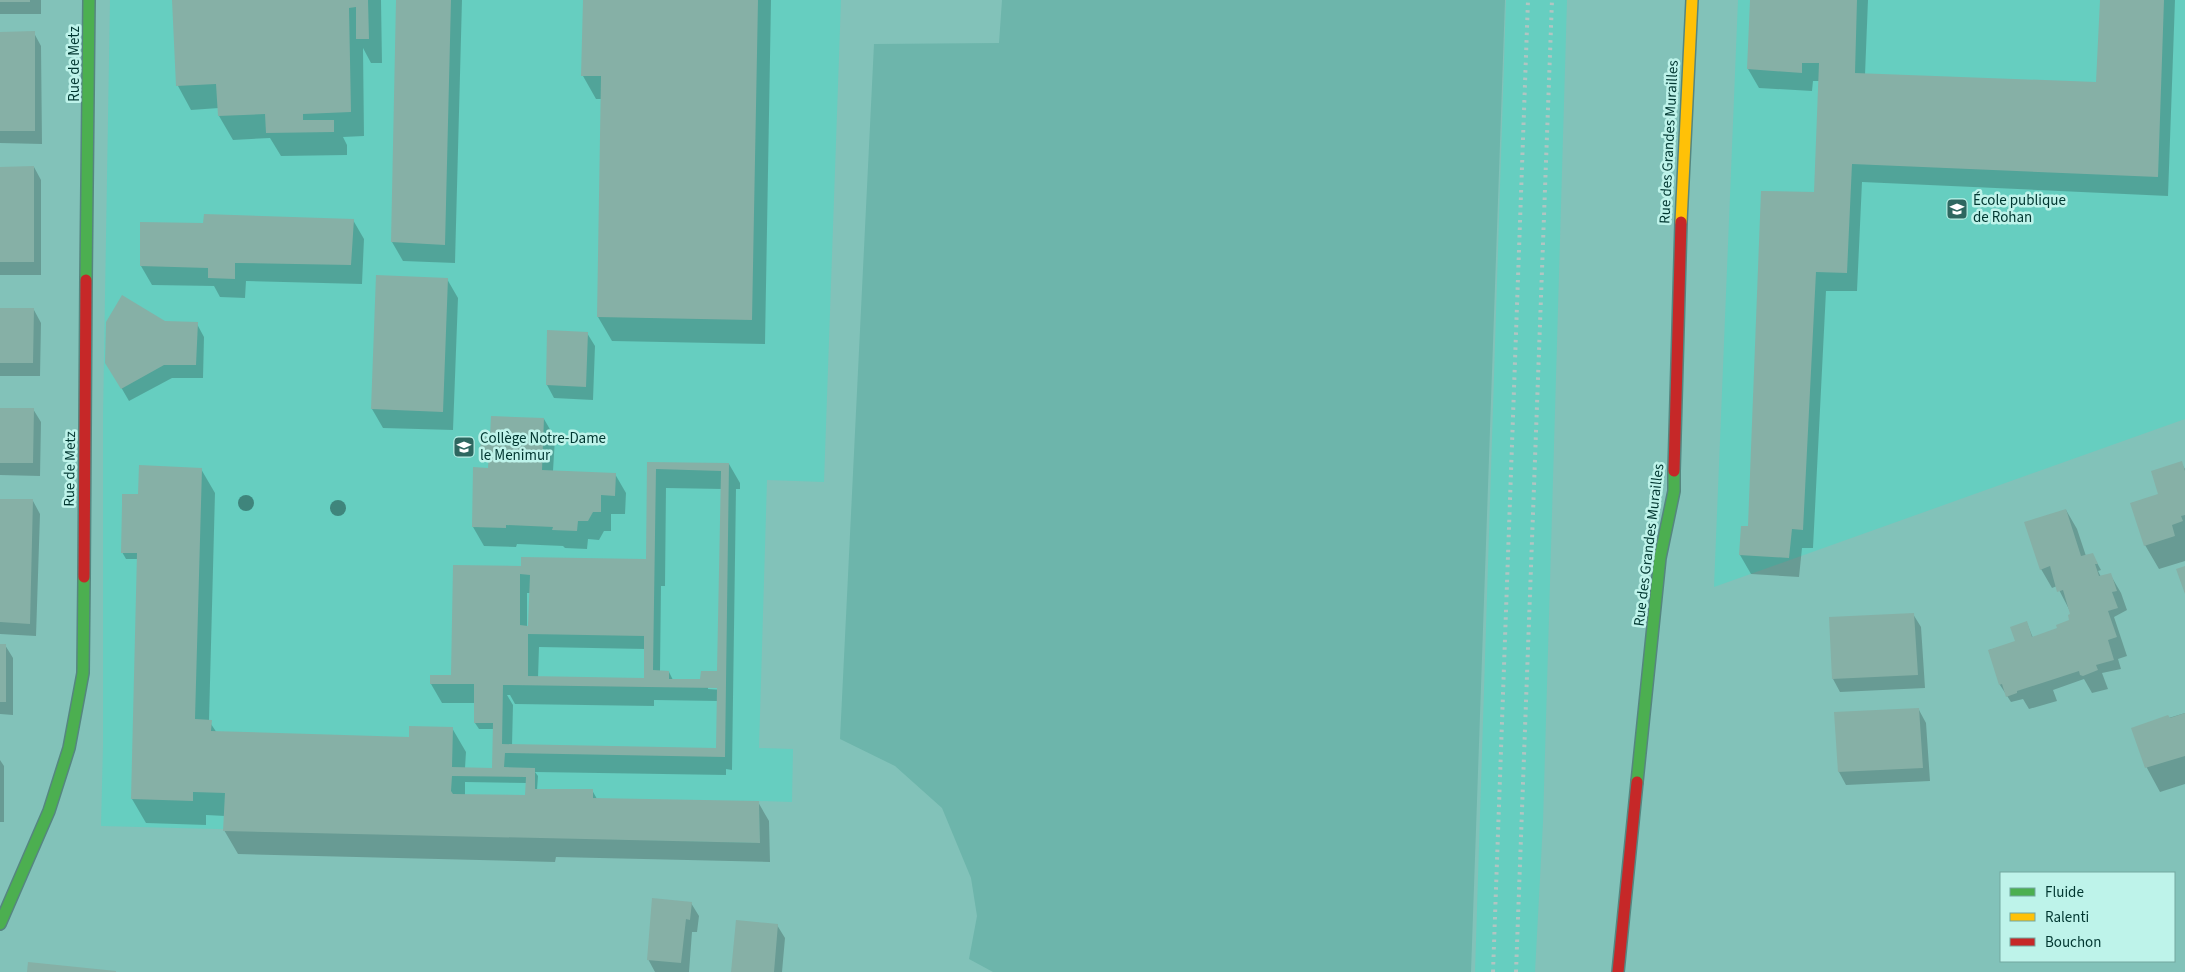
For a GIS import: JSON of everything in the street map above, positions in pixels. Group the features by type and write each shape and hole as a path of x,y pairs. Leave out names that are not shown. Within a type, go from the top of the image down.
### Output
{"street":[{"name":"Rue de Metz","path":"0,924 49,811 69,748 83,673 89,0"},
{"name":"Rue des Grandes Murailles","path":"1618,972 1660,558 1674,491 1680,234 1692,0"}],"shaded area":[{"name":"Collège Notre-Dame le Menimur","path":"110,0 841,0 824,482 767,480 759,748 793,749 792,802 759,801 760,843 101,826 103,746 103,416"},
{"path":"1002,0 1505,0 1471,972 993,972 969,959 977,916 971,878 942,808 895,766 840,739 874,44 999,43"},
{"path":"1506,0 1567,0 1543,822 1535,972 1475,972"},
{"name":"École publique de Rohan","path":"1738,0 2185,0 2185,419 1714,587"}],"building":[{"path":"0,0 30,0 30,2 0,2"},
{"path":"172,0 368,0 369,39 356,39 356,7 349,8 351,112 303,114 303,120 334,120 334,132 266,133 265,114 218,116 216,84 176,86"},
{"path":"396,0 451,0 445,245 391,242"},
{"path":"583,0 758,0 752,320 597,317 601,76 581,76"},
{"path":"1750,0 1857,0 1855,73 2096,82 2100,0 2164,0 2158,177 1852,164 1847,273 1816,272 1803,530 1792,529 1789,558 1739,555 1741,526 1748,526 1761,191 1814,192 1819,63 1802,63 1802,73 1747,69"},
{"path":"35,31 35,131 0,131 0,32"},
{"path":"34,166 34,262 0,262 0,167"},
{"path":"204,214 354,219 351,265 235,263 235,279 208,278 208,268 140,266 140,222 203,223"},
{"path":"376,275 448,278 443,412 371,409"},
{"path":"122,295 165,321 198,322 196,365 164,365 121,389 105,363 106,322"},
{"path":"0,308 34,308 33,363 0,363"},
{"path":"547,330 588,332 586,387 546,385"},
{"path":"0,408 34,408 33,463 0,463"},
{"path":"491,416 544,418 542,470 616,473 615,496 601,495 601,512 593,512 588,521 578,521 577,531 552,530 553,527 506,525 506,528 472,527 473,467 488,468 489,450 480,450 481,436 490,437"},
{"path":"2182,461 2185,471 2185,515 2181,516 2183,521 2172,525 2175,536 2144,546 2130,503 2158,494 2151,471"},
{"path":"647,462 729,463 725,757 505,753 504,767 535,768 535,789 593,789 593,798 759,801 760,843 223,831 225,793 193,792 193,801 131,799 137,553 121,553 122,494 138,494 139,465 202,468 195,719 212,720 211,731 409,737 409,726 453,727 452,767 492,768 493,723 474,723 474,684 430,684 430,675 451,675 453,565 521,566 521,557 646,559","holes":["656,469 721,471 717,671 701,671 700,679 669,679 669,671 653,670","520,574 530,575 528,626 520,625","528,634 644,636 644,678 528,676","503,685 717,688 716,748 502,744","452,776 526,777 525,795 453,794 451,791"]},
{"path":"0,499 33,499 30,624 0,622"},
{"path":"2066,509 2081,556 2093,553 2098,564 2095,564 2099,576 2111,573 2117,591 2112,592 2118,608 2108,611 2117,637 2108,640 2114,660 2096,665 2098,670 2083,676 2080,675 2079,671 2017,691 2017,693 2006,697 2002,684 1999,685 1988,650 2015,641 2010,627 2027,621 2032,637 2057,628 2056,625 2069,620 2068,615 2070,614 2063,590 2057,592 2050,566 2040,570 2024,522"},
{"path":"2185,566 2185,594 2176,569"},
{"path":"1914,613 1918,675 1832,679 1829,617"},
{"path":"0,644 6,644 6,702 0,702"},
{"path":"1919,708 1923,768 1838,772 1834,712"},
{"path":"2185,713 2185,756 2145,768 2131,728 2168,715 2170,718"},
{"path":"652,898 692,902 690,920 686,919 681,963 647,960"},
{"path":"736,920 778,924 774,972 731,972"},
{"path":"28,962 116,971 116,972 27,972"}],"railway":[{"path":"1493,972 1528,0"},
{"path":"1516,972 1552,0"}],"traffic: fast":[{"path":"86,280 89,0"},
{"path":"1637,782 1660,558 1674,491 1674,471"},
{"path":"0,924 49,811 69,748 83,673 84,577"}],"traffic: slow":[{"path":"1681,222 1692,0"}],"traffic: jam":[{"path":"1674,471 1681,222"},
{"path":"84,577 86,280"},
{"path":"1618,972 1637,782"}],"place":[{"name":"École publique de Rohan","path":"1957,209"},
{"name":"Collège Notre-Dame le Menimur","path":"464,447"}]}
